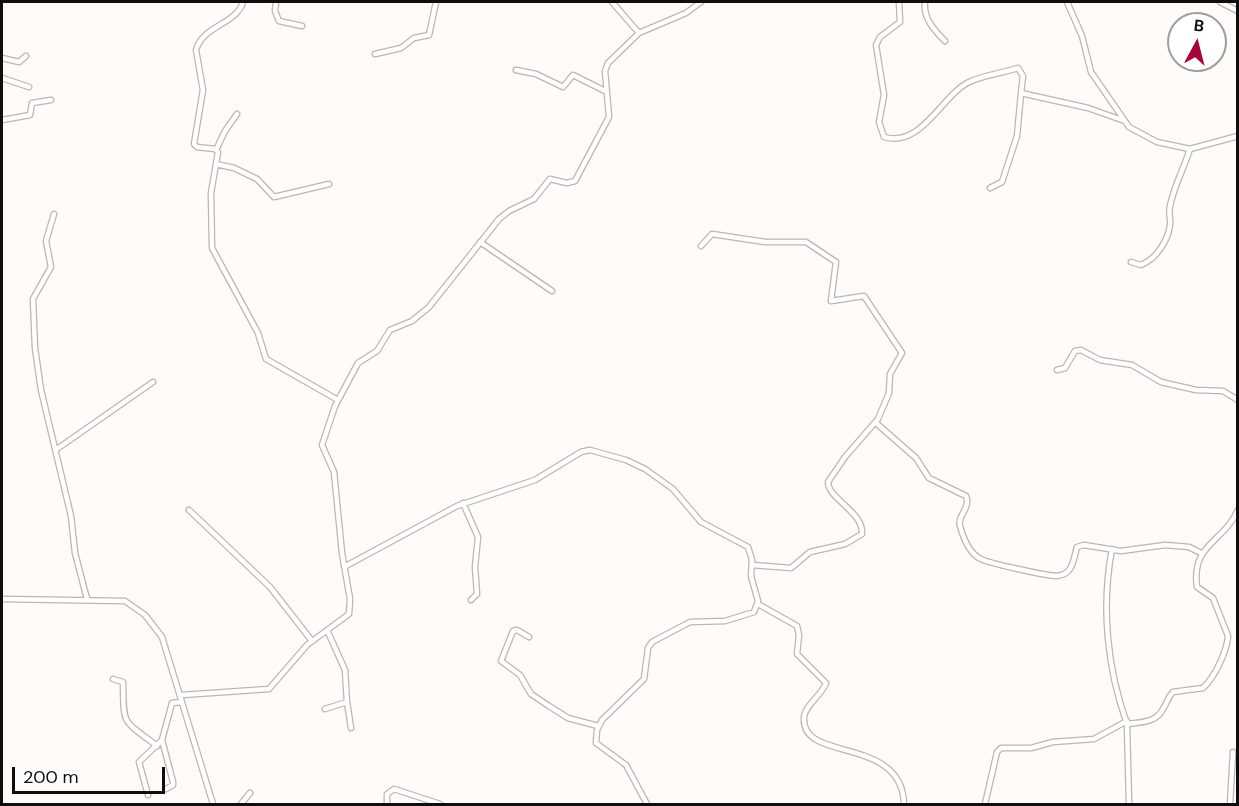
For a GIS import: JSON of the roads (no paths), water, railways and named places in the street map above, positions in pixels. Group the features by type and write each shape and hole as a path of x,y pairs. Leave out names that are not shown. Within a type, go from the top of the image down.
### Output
{"street":[{"path":"216,150 196,147 194,144 203,90 196,50 210,32 238,15 243,2"},
{"path":"276,2 275,11 279,21 302,26"},
{"path":"375,54 401,48 414,38 429,35 435,2"},
{"path":"612,2 639,33"},
{"path":"182,695 269,689 312,641 328,632 350,610 334,472 323,452 322,445 338,400 358,363 377,351 390,330 420,315 464,266 499,219 536,197 550,179 567,183 575,181 609,117 604,71 608,63 639,33 686,13 701,2"},
{"path":"899,2 900,22 880,37 876,45 884,95 879,122 884,137 894,138 921,129 971,81 1020,68 1023,76 1017,136 1002,182 990,188"},
{"path":"925,2 924,11 928,20 945,41"},
{"path":"1067,2 1082,36 1091,72 1108,93 1122,120"},
{"path":"1220,2 1238,11"},
{"path":"2,58 18,62 26,56"},
{"path":"516,70 536,74 563,87 573,75 607,92"},
{"path":"2,78 29,87"},
{"path":"1021,93 1088,108 1122,120 1139,134 1157,142 1190,149 1237,137"},
{"path":"2,120 30,115 32,103 51,100"},
{"path":"237,114 225,130 216,150 211,201 212,248 258,333 265,357 293,376 338,400"},
{"path":"1131,262 1141,266 1148,263 1158,253 1166,238 1170,224 1170,206 1190,149"},
{"path":"216,164 234,168 256,179 274,197 329,184"},
{"path":"54,214 46,241 51,267 33,299 33,321 41,390 57,449 71,516 75,553 87,599"},
{"path":"701,246 712,234 765,242 811,244 835,260 831,301 864,296 902,351 890,374 889,393 876,423 845,456 828,482 832,492 848,506 863,528 860,537 845,544 810,552 791,568 752,565"},
{"path":"480,242 552,291"},
{"path":"1057,370 1065,368 1075,351 1081,350 1100,360 1137,367 1161,382 1190,389 1223,391 1238,400"},
{"path":"57,449 153,382"},
{"path":"876,423 916,458 929,478 966,496 966,511 960,523 970,549 978,558 1046,575 1063,576 1072,565 1078,546 1084,544 1131,550 1165,545 1189,547 1201,553"},
{"path":"344,567 463,503 535,480 580,452 602,452 645,469 673,489 701,522 748,547 752,565 751,576 758,604 796,626 799,635 797,654 826,683 805,713 803,721 808,731 825,745 836,750 866,754 887,768 902,787 904,804"},
{"path":"463,503 478,537 475,567 477,594 471,600"},
{"path":"189,510 270,587 312,641"},
{"path":"985,804 999,749 1031,748 1053,742 1094,739 1127,722 1148,722 1162,712 1173,692 1203,688 1210,681 1226,646 1228,636 1213,598 1197,586 1195,570 1201,553 1228,526 1238,510"},
{"path":"1112,549 1106,585 1106,616 1109,649 1127,722 1129,804"},
{"path":"2,599 126,601 146,615 162,636 182,695 196,756 213,804"},
{"path":"647,804 626,765 596,742 598,726 644,679 648,648 652,642 694,621 725,621 750,615 758,604"},
{"path":"529,637 517,630 513,632 501,656 503,663 520,675 531,694 549,706 568,718 598,726"},
{"path":"328,632 345,670 351,728"},
{"path":"113,679 123,682 122,710 125,720 157,746"},
{"path":"148,795 139,762 162,740 172,703 182,702"},
{"path":"325,709 347,702"},
{"path":"162,740 173,782 166,789"},
{"path":"1230,804 1233,753"},
{"path":"387,804 387,794 394,789 440,804"},
{"path":"242,804 250,793"}]}
